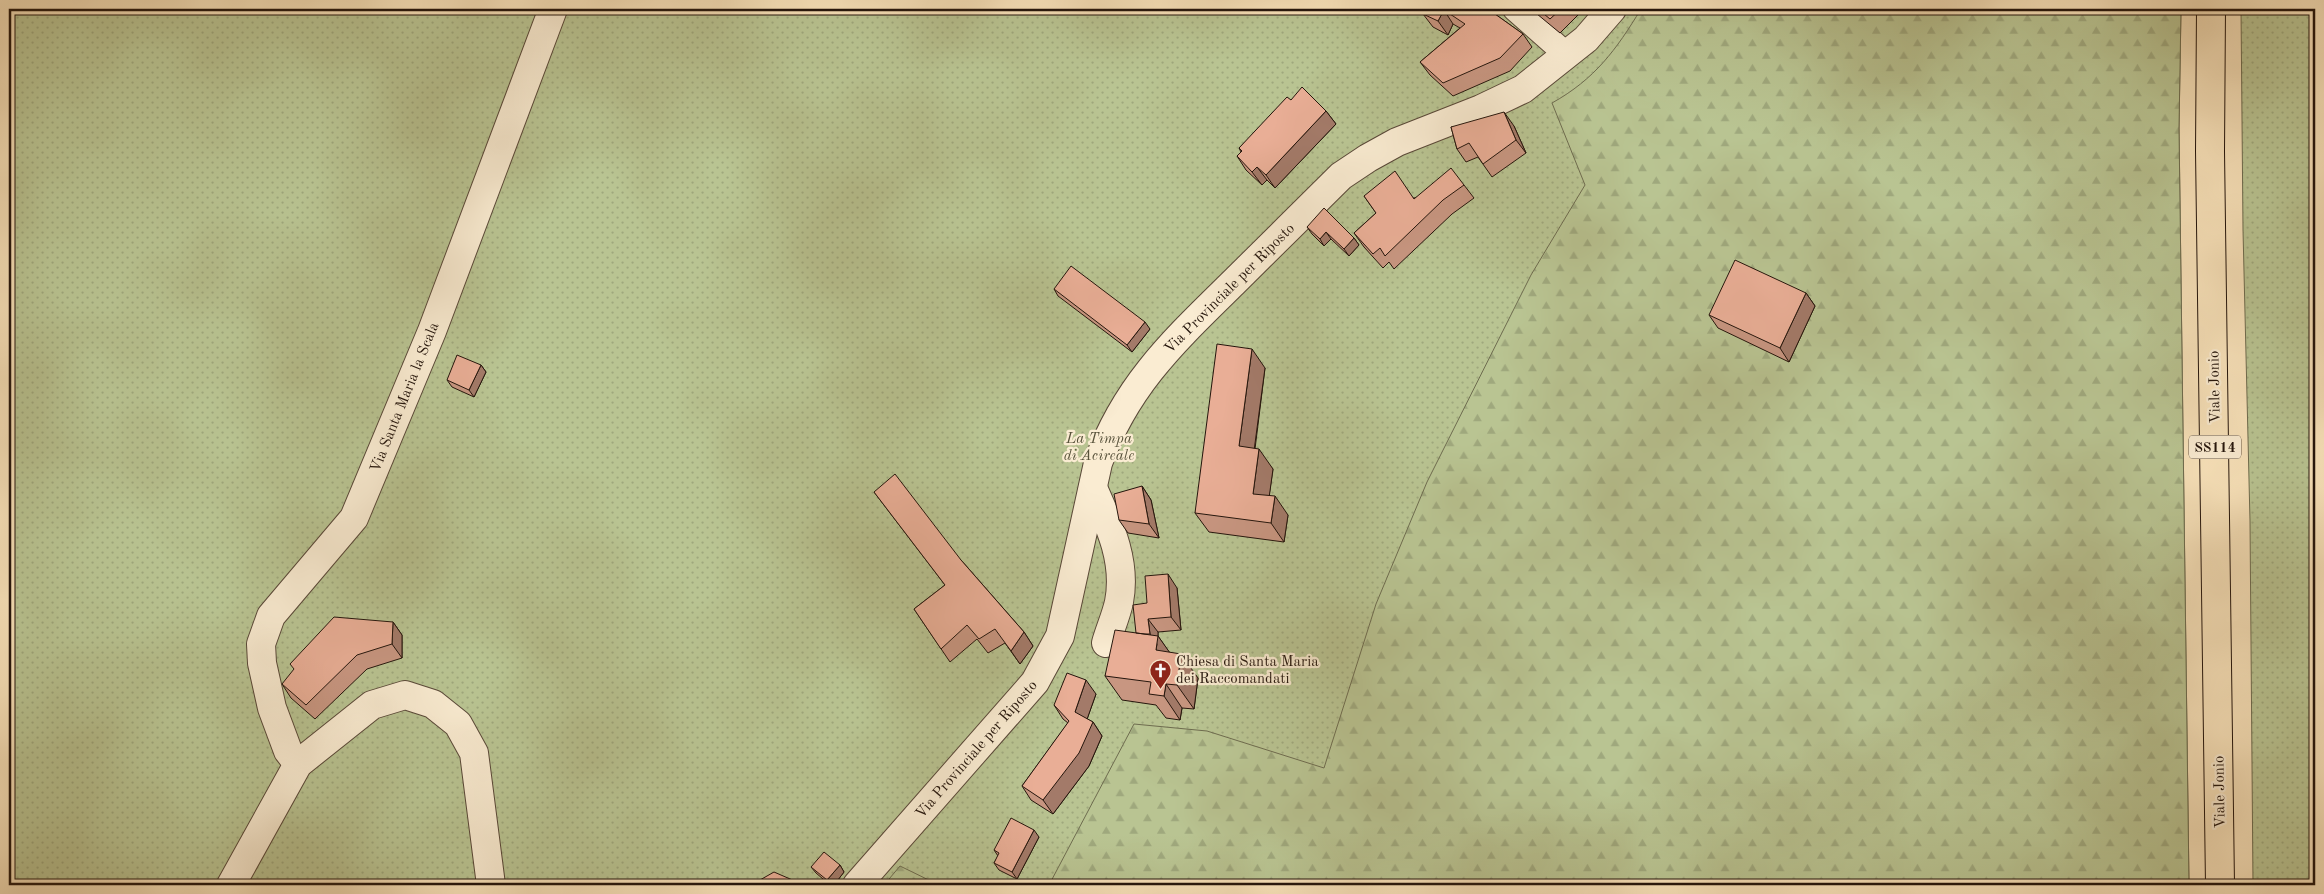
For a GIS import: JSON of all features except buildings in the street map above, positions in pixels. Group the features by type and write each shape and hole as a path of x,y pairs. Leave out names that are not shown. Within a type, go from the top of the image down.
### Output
{"main road":[{"name":"Viale Jonio","path":"2211,9 2210,151 2220,885"}],"street":[{"name":"Via Santa Maria la Scala","path":"298,764 288,751 272,708 262,663 260,644 271,616 354,518 432,331 553,9"},
{"path":"1515,9 1567,55"},
{"name":"Via Provinciale per Riposto","path":"857,885 1035,682 1060,636 1098,463 1107,439 1124,406 1167,348 1341,176 1397,142 1481,109 1523,89 1586,39 1612,9"},
{"path":"1093,488 1114,536 1120,566 1119,601 1106,643"},
{"path":"231,885 298,764 372,705 405,695 433,704 458,724 474,753 491,885"}],"green space":[{"name":"La Timpa di Acireale","path":"9,9 2181,9 2179,128 2189,885 9,885"},
{"path":"1641,9 2181,9 2179,128 2189,885 1049,885 1134,724 1207,731 1324,768 1376,604 1427,482 1531,275 1585,185 1552,103 1581,84 1592,74 1623,38"},
{"path":"2241,9 2315,9 2315,885 2253,885 2250,521 2243,230"},
{"path":"900,866 939,885 884,885"}],"place":[{"name":"Chiesa di Santa Maria dei Raccomandati","path":"1160,689"}]}
